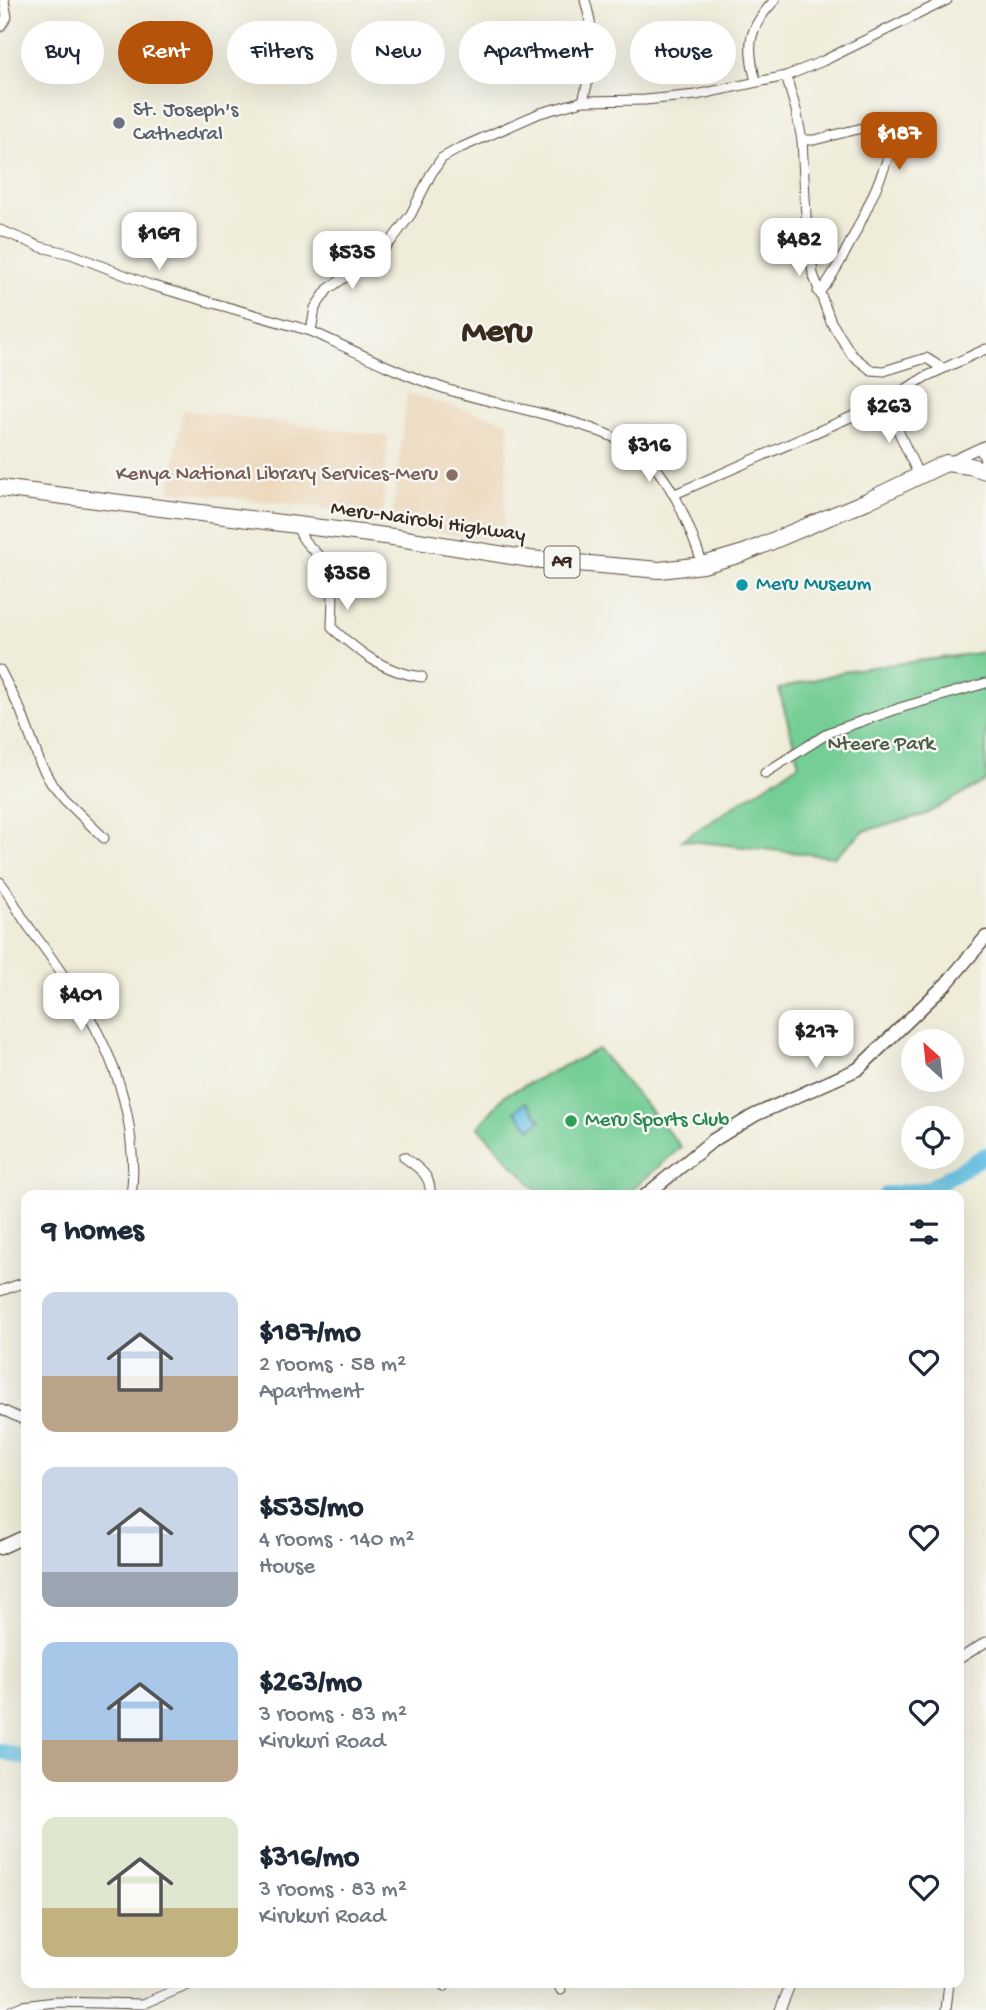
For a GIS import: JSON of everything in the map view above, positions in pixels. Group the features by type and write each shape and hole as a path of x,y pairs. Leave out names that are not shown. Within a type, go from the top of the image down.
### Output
{"highway":[{"name":"Meru-Nairobi Highway","path":"0,488 393,537 530,559 660,570 703,565 744,553 867,501 946,463"},
{"path":"946,463 986,471"}],"street":[{"path":"0,27 7,17 4,0"},
{"path":"583,101 594,56 594,37 585,0"},
{"path":"756,82 749,49 752,30 775,0"},
{"path":"311,331 315,308 320,299 328,289 376,256 392,240 411,214 442,158 504,127 583,101 645,100 696,95 786,76 947,0"},
{"path":"786,76 802,141 813,274 831,322 852,355 871,370 884,371 926,358 942,368"},
{"path":"802,141 874,125 881,126 886,131 891,143 883,173 850,242 828,284 818,292"},
{"path":"0,229 41,247 71,254 150,285 311,331 442,387 573,421 613,437 638,450 659,471 675,494 703,565"},
{"path":"675,494 885,402 942,368 986,349"},
{"path":"885,402 919,476"},
{"path":"946,463 983,447 986,462"},
{"path":"298,526 303,541 326,565 331,576 332,628 361,654 382,666 403,674 422,677"},
{"path":"0,670 21,711 40,763 51,783 104,838"},
{"path":"765,773 830,733 903,707 986,683"},
{"path":"0,882 86,1011 112,1060 130,1119 134,1177 132,1190"},
{"path":"652,1190 712,1142 755,1115 858,1069 947,983 986,937"},
{"path":"404,1157 424,1173 430,1181 430,1190"},
{"path":"0,1291 21,1284"},
{"path":"0,1409 21,1419"},
{"path":"0,1548 21,1538"},
{"path":"964,1656 986,1642"},
{"path":"12,2010 55,2002 143,2004 181,1988"},
{"path":"780,2010 789,1988"},
{"path":"946,2010 948,1988"}],"shaded area":[{"name":"Kenya National Library Services-Meru","path":"407,393 509,422 503,541 391,527"},
{"path":"183,410 388,436 383,515 170,490"}],"green space":[{"name":"Nteere Park","path":"986,652 986,781 924,815 864,831 834,857 682,840 799,764 779,689 850,670"},
{"name":"Meru Sports Club","path":"598,1049 681,1147 632,1190 536,1190 478,1127 505,1095"}],"water":[{"path":"526,1102 541,1120 531,1129 515,1111"}],"waterway":[{"path":"921,1190 928,1189 986,1155"},
{"path":"0,1751 21,1757"}],"place":[{"name":"St. Joseph's Cathedral","path":"119,123"},
{"name":"Kenya National Library Services-Meru","path":"452,475"},
{"name":"Meru Museum","path":"742,585"},
{"name":"Meru Sports Club","path":"571,1121"}],"district":[{"name":"Meru","path":"497,333"}]}
